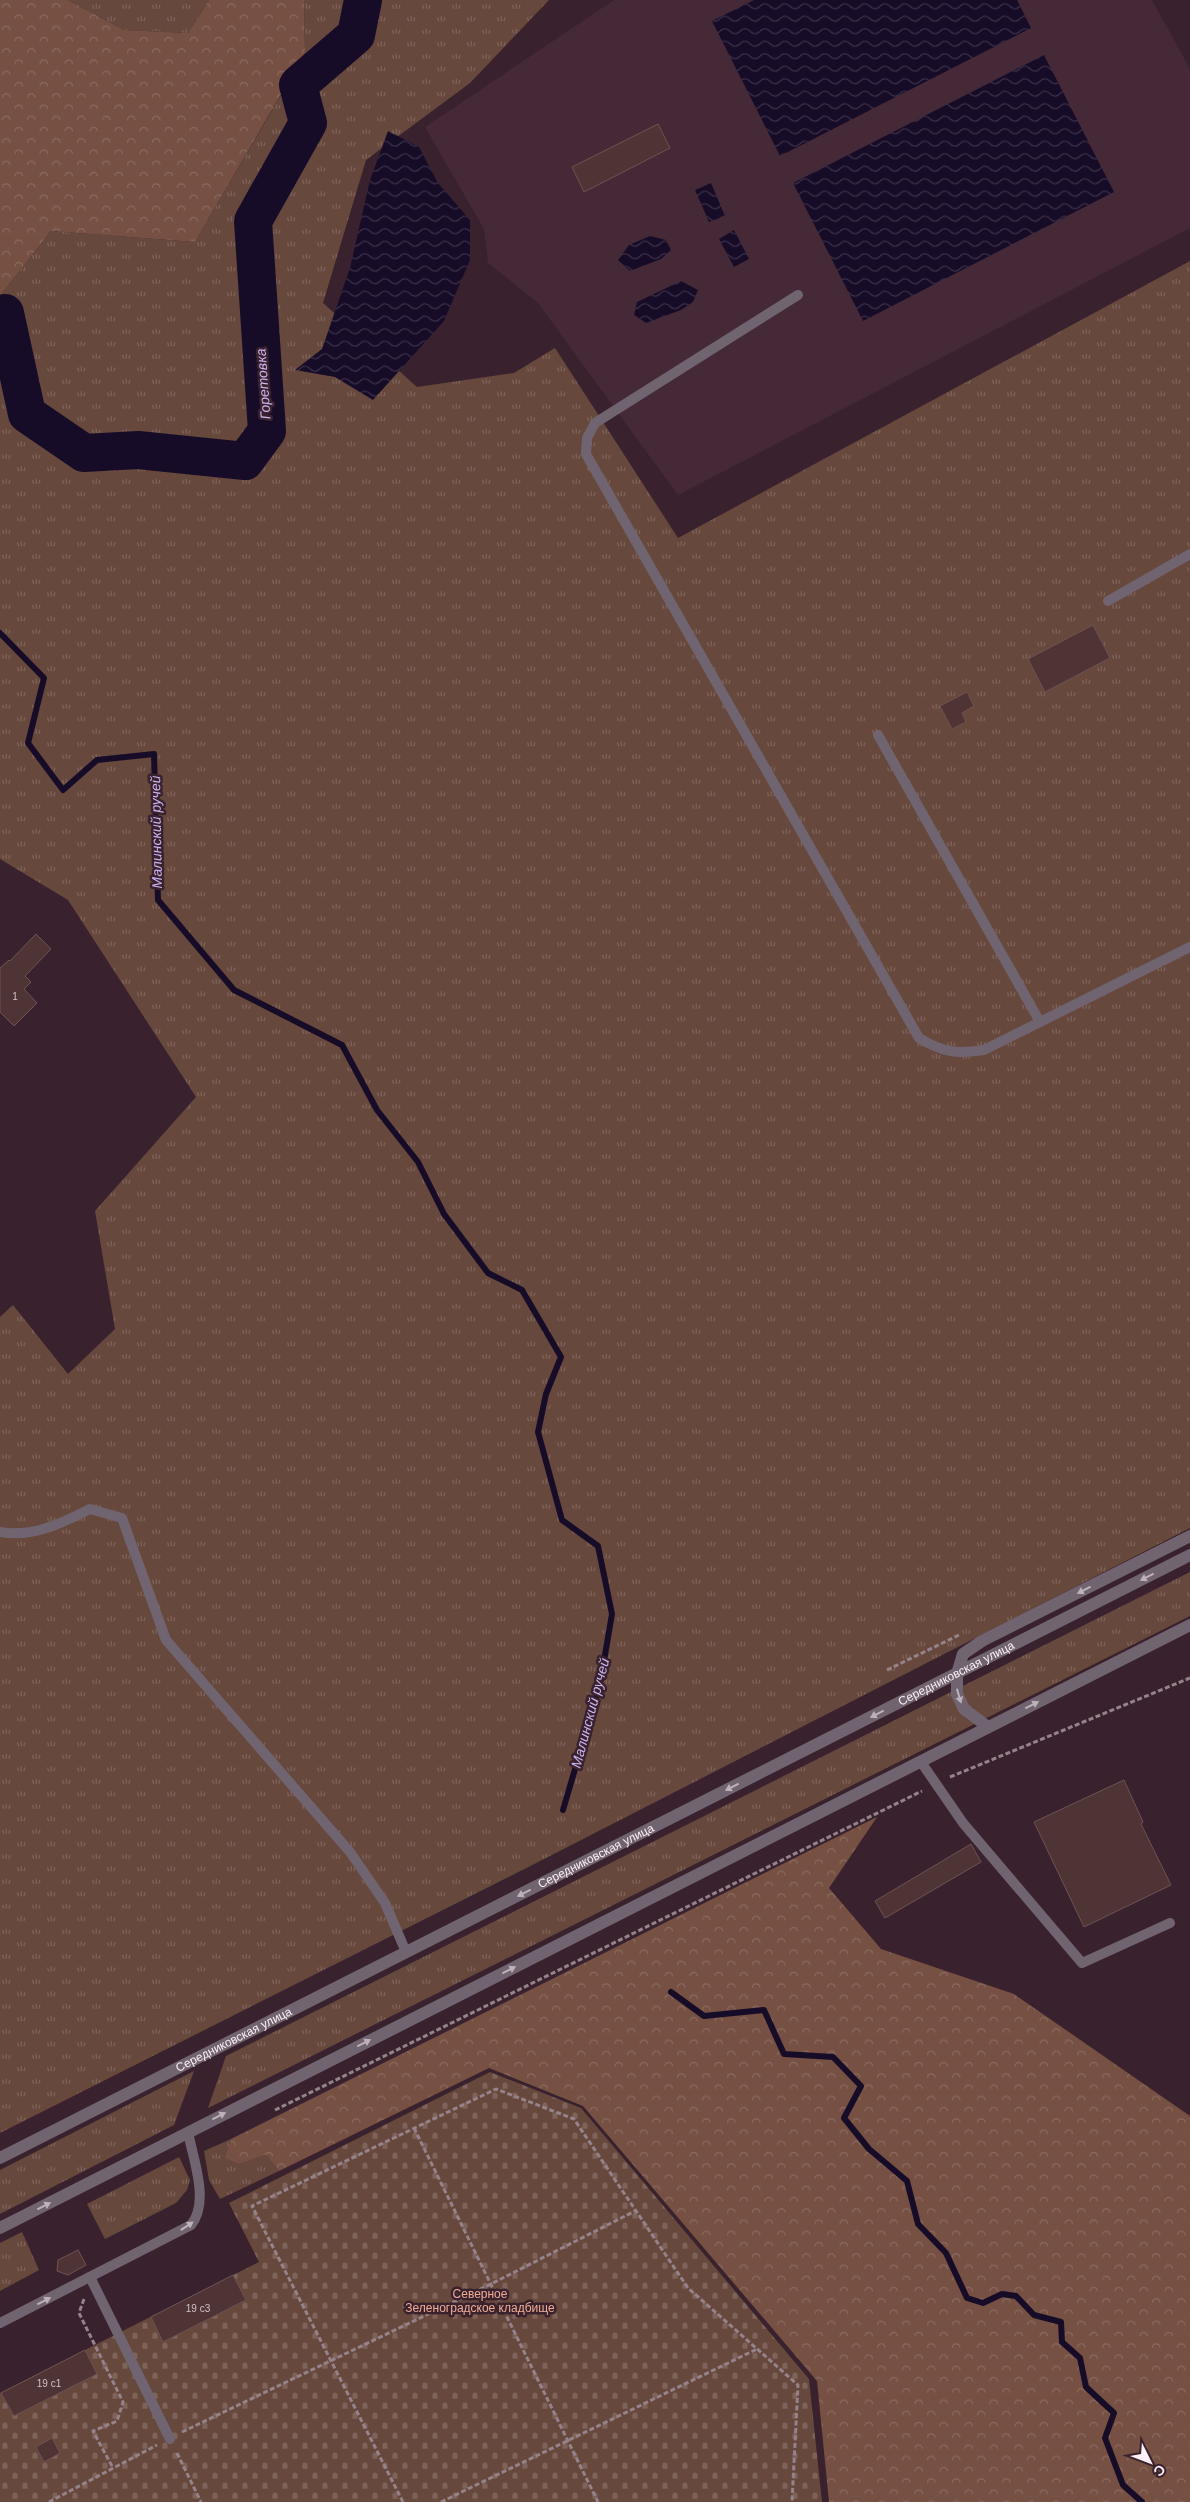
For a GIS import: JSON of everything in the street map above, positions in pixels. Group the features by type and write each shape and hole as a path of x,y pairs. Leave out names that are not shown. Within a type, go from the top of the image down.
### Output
{"street":[{"path":"988,1727 964,1709 957,1694 957,1674 963,1654 982,1641 1190,1536"},
{"name":"Середниковская улица","path":"0,2158 1190,1555"},
{"path":"0,2228 1190,1625"}],"lane":[{"path":"798,295 595,423 587,438 586,454 919,1038 936,1048 958,1054 984,1050 1190,947"},
{"path":"1108,601 1190,554"},
{"path":"878,735 1040,1022"},
{"path":"0,1532 17,1535 55,1526 90,1508 122,1518 166,1640 350,1852 385,1903 406,1952"},
{"path":"921,1762 963,1823 1082,1963 1170,1923"},
{"path":"0,2322 191,2225 196,2219 202,2202 188,2132"},
{"path":"90,2277 170,2438"}],"path":[{"path":"272,2112 936,1784 1190,1678"},
{"path":"403,2502 252,2206 496,2089 574,2119 688,2288 798,2386 792,2502"},
{"path":"414,2128 598,2502"},
{"path":"49,2502 170,2438 492,2284 636,2211"},
{"path":"90,2277 80,2313 123,2402 117,2421 93,2431 113,2468"},
{"path":"441,2502 567,2439 757,2350"},
{"path":"170,2438 201,2502"}],"shaded area":[{"path":"614,0 1152,0 1190,69 1190,228 678,495 538,303 488,263 484,229 425,127"}],"green space":[{"path":"0,0 68,0 124,30 188,33 209,0 304,0 305,53 195,242 51,231 0,296"},
{"path":"68,0 209,0 188,33 124,30"},
{"path":"304,0 549,0 470,83 366,160 323,303 417,387 514,373 555,348 678,538 1190,261 1190,1528 548,1857 0,2133 0,1317 13,1305 68,1374 115,1329 95,1211 196,1097 68,900 0,859 0,296 51,231 195,242 305,54"},
{"path":"1190,1572 1190,1616 208,2108 226,2056"},
{"path":"877,1817 829,1888 881,1949 1014,1994 1190,2116 1190,2502 829,2502 817,2381 583,2106 489,2068 279,2171 266,2155 239,2164 225,2158 231,2139"},
{"path":"194,2071 174,2125 0,2214 0,2170"},
{"name":"Северное Зеленоградское кладбище","path":"490,2072 581,2108 809,2379 822,2502 0,2502 0,2393 259,2262 229,2203"},
{"path":"231,2139 226,2157 239,2164 266,2155 279,2171 220,2199 209,2180 204,2151"},
{"path":"179,2157 190,2180 187,2190 176,2203 105,2239 87,2204"},
{"path":"22,2232 39,2270 0,2291 0,2243"}],"water":[{"path":"754,0 1017,0 1031,28 780,156 712,21"},
{"path":"1044,55 1114,192 863,321 793,183"},
{"path":"388,131 419,147 438,183 470,220 470,260 444,321 373,400 335,377 295,370 322,349 350,268 370,180"},
{"path":"711,183 725,216 709,222 695,190"},
{"path":"734,230 749,259 734,267 719,239"},
{"path":"650,236 666,240 671,250 661,259 630,271 618,260 629,245"},
{"path":"681,281 698,290 693,302 681,310 646,323 634,315 637,302"}],"building":[{"path":"658,124 670,148 584,192 572,167"},
{"path":"1093,625 1110,658 1045,692 1028,659"},
{"path":"967,692 974,706 962,713 966,722 952,729 940,706"},
{"path":"36,934 51,949 25,976 31,982 24,989 37,1003 14,1026 0,1012 0,968 10,961"},
{"path":"1124,1780 1143,1822 1141,1824 1171,1885 1084,1927 1034,1822"},
{"path":"971,1844 981,1862 885,1918 875,1901"},
{"path":"78,2250 86,2265 68,2275 57,2271 58,2260"},
{"path":"233,2275 246,2300 163,2342 151,2317"},
{"path":"85,2350 97,2374 14,2416 1,2393"},
{"path":"52,2438 60,2453 44,2462 36,2447"}],"waterway":[{"name":"Горетовка","path":"0,319 5,313 27,414 84,453 138,450 245,461 267,431 253,221 308,123 298,85 356,35 363,0"},
{"name":"Малинский ручей","path":"0,633 44,678 28,743 63,790 97,760 154,754 158,900 234,990 342,1045 377,1110 418,1162 444,1214 488,1273 522,1290 561,1357 546,1394 538,1432 562,1520 598,1546 612,1614 600,1684 563,1810"},
{"name":"Малинский ручей","path":"671,1992 704,2016 764,2010 784,2054 833,2057 861,2086 844,2118 869,2149 907,2181 918,2224 946,2253 967,2298 983,2303 1002,2294 1016,2296 1034,2315 1061,2322 1062,2342 1080,2358 1086,2387 1114,2413 1105,2438 1123,2485 1142,2502"}]}
